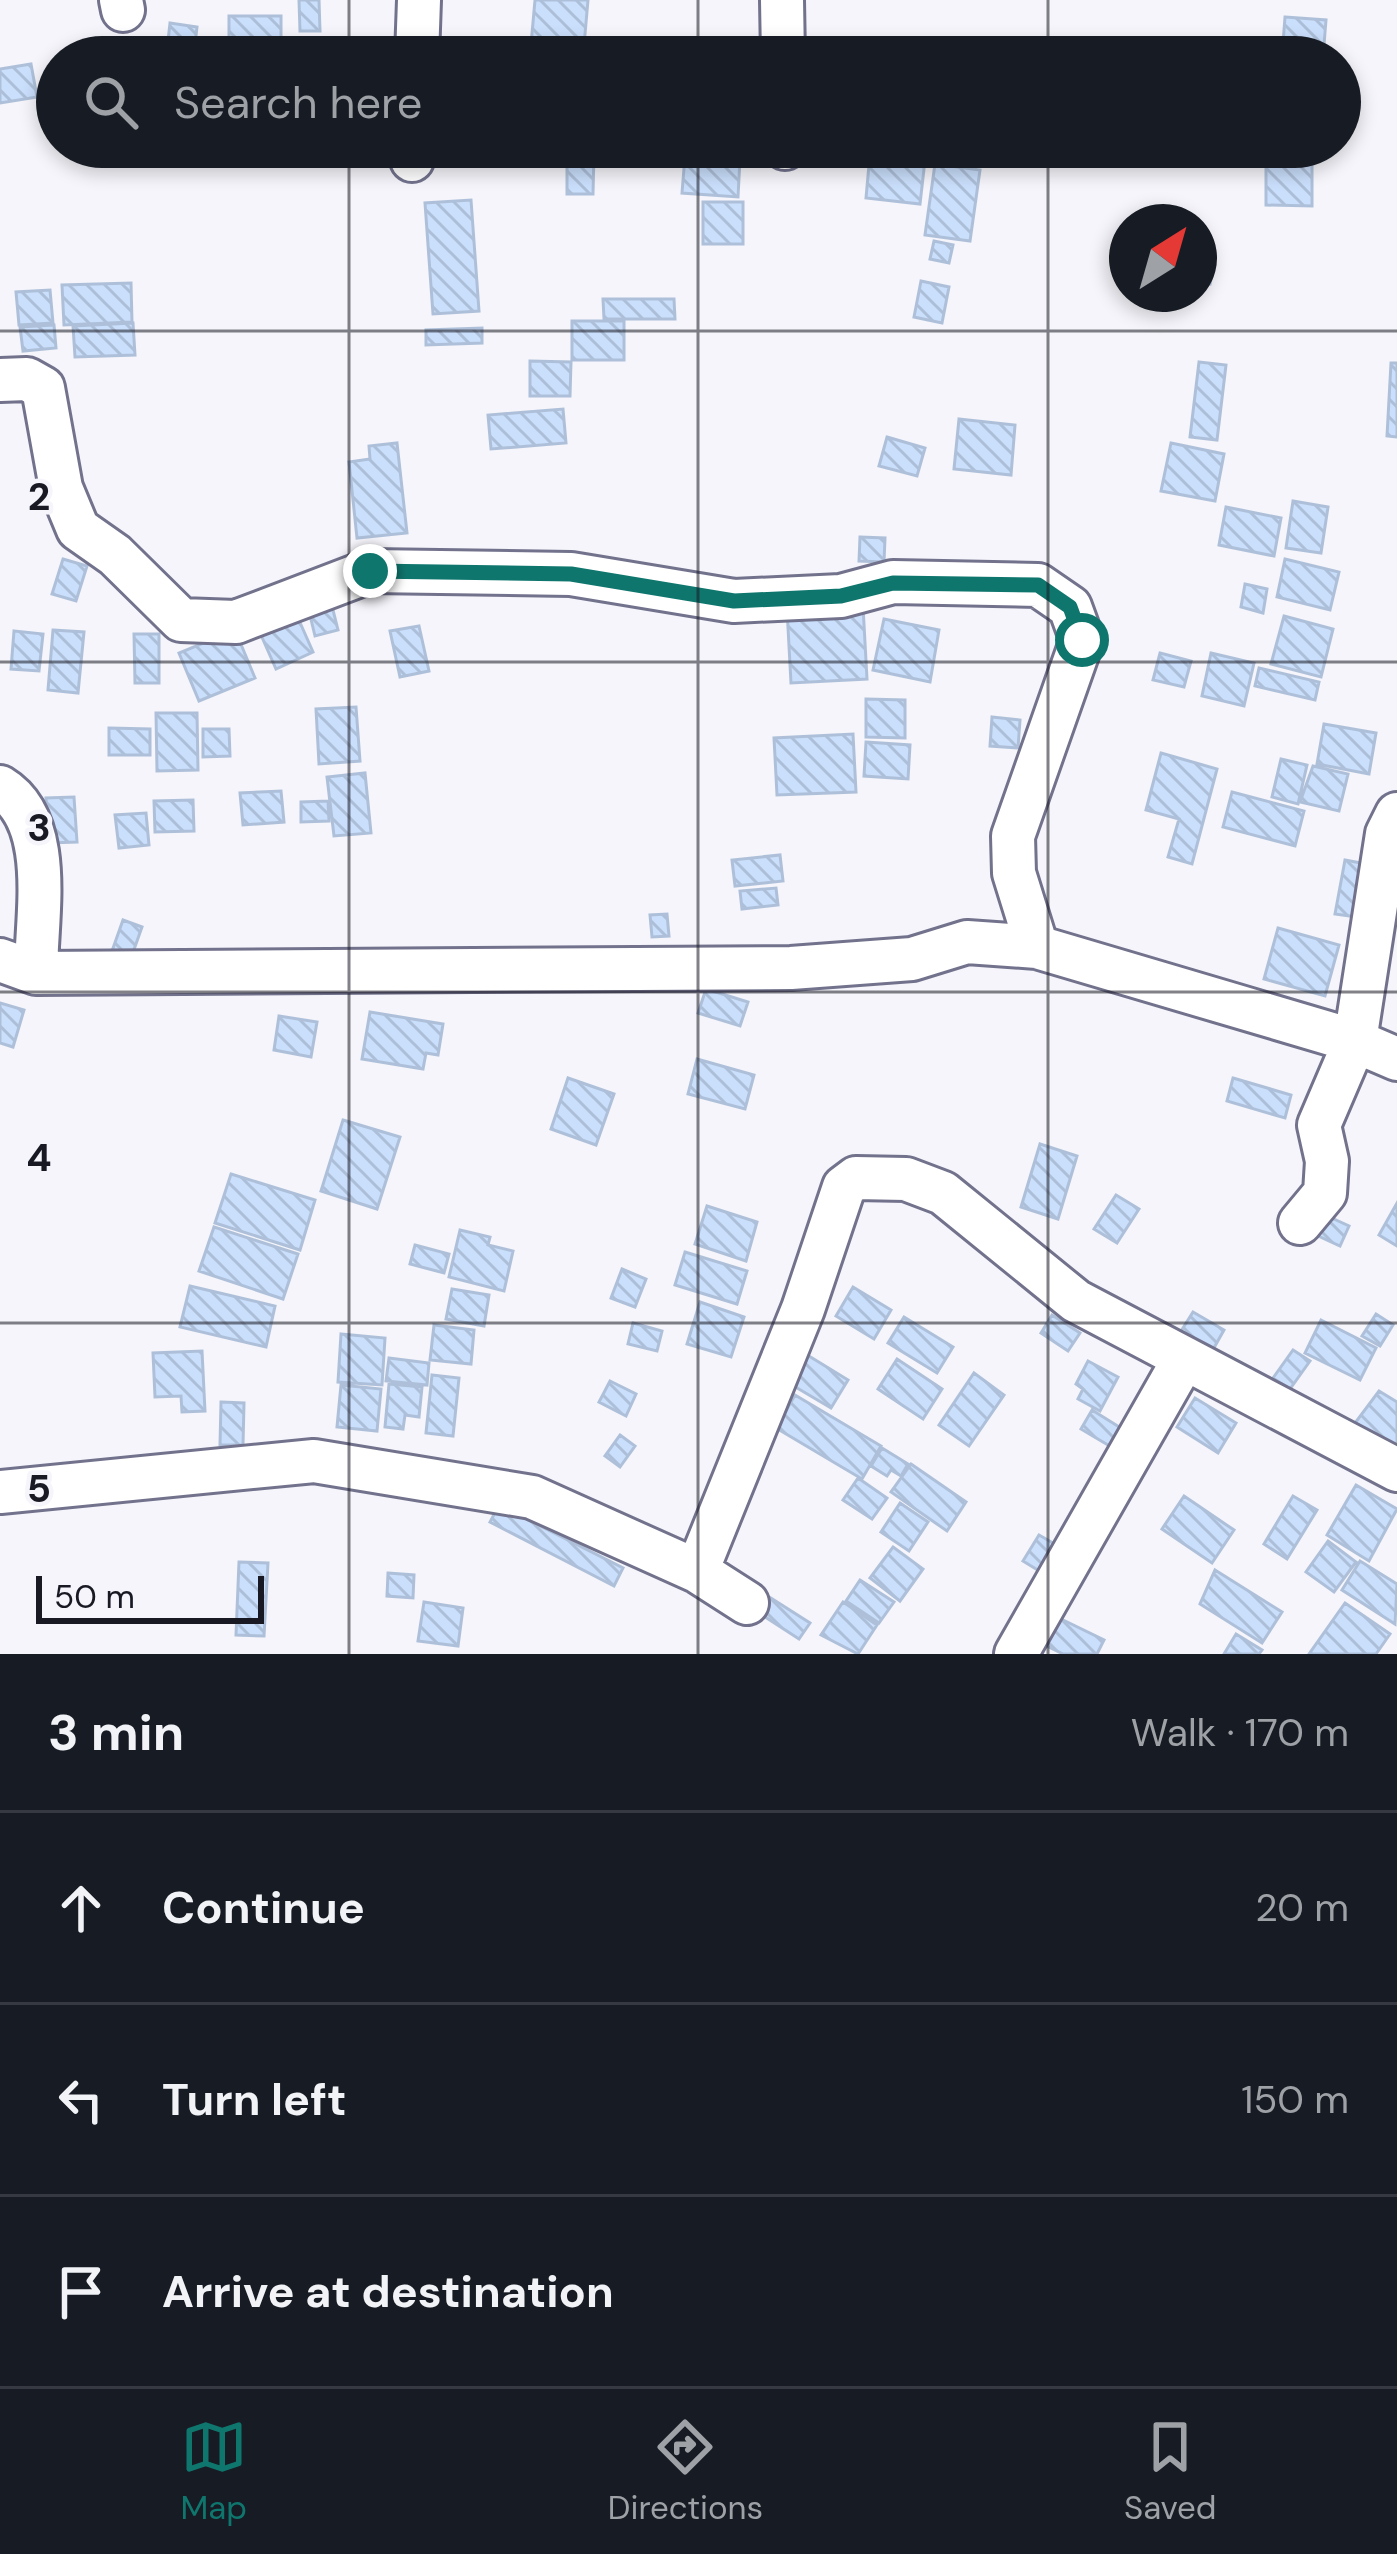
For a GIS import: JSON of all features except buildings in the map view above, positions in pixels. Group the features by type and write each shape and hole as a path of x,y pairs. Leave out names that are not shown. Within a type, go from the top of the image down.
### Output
{"street":[{"path":"418,36 419,0"},
{"path":"782,0 783,36"},
{"path":"0,380 27,379 43,388 62,488 78,529 115,555 181,620 236,622 370,571 571,574 734,601 841,596 893,583 1038,585 1070,607 1082,640 1013,836 1014,873 1037,947"},
{"path":"0,787 16,797 36,837 18,967 791,968 912,959 967,942 1037,947 1355,1040 1397,1060"},
{"path":"1300,1223 1325,1193 1327,1160 1319,1125 1355,1040 1387,834 1397,814"},
{"path":"697,1571 803,1309 844,1187 856,1178 907,1180 943,1193 1076,1301 1397,1470"},
{"path":"1016,1654 1184,1359"},
{"path":"0,1492 314,1461 532,1497 697,1571 747,1604"}],"route":[{"path":"370,571 571,574 658,584 734,601 841,596 893,583 1038,585 1070,607 1082,640"}]}
